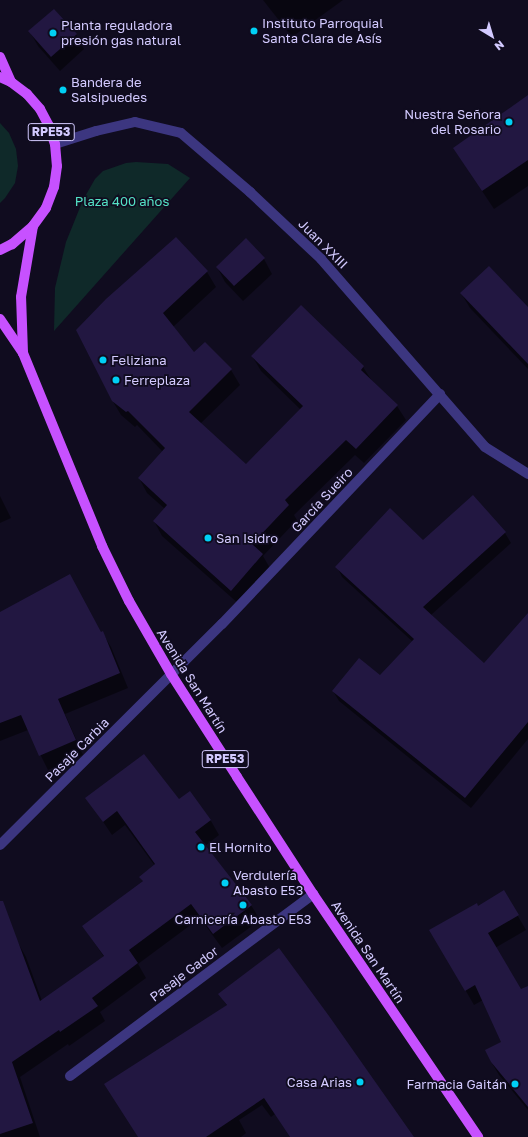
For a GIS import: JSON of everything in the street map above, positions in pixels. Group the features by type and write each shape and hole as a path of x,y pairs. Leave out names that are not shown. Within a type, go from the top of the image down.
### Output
{"main road":[{"name":"RPE53","path":"0,57 12,82"},
{"name":"RPE53","path":"0,77 12,82 27,94 40,109 49,126 55,144 57,166 54,187 46,208 34,226 12,244 0,250"},
{"name":"Avenida San Martín","path":"23,353 21,297 34,226"},
{"name":"Avenida San Martín","path":"0,319 23,353 102,546 129,601 171,674 313,894 478,1137"}],"street":[{"name":"Juan XXIII","path":"55,144 96,131 135,122 181,133 250,192 321,259 485,447 528,474"},
{"name":"García Sueiro","path":"171,674 222,624 440,394"},
{"name":"Pasaje Carbia","path":"0,845 171,674"},
{"name":"Pasaje Gador","path":"70,1076 313,894"}],"green space":[{"path":"0,123 9,133 16,149 18,166 15,183 0,203"},
{"name":"Plaza 400 años","path":"136,162 168,164 190,178 54,331 55,288 66,242 83,200 95,179 103,171 126,163"}],"building":[{"name":"Planta reguladora presión gas natural","path":"54,9 77,34 51,57 28,31"},
{"name":"Nuestra Señora del Rosario","path":"528,95 528,160 482,191 453,148"},
{"path":"176,237 208,271 163,313 194,352 205,342 232,369 189,412 246,464 303,406 251,356 301,305 364,366 361,370 398,405 356,449 346,440 285,500 289,505 252,544 263,554 231,591 153,521 167,505 138,478 165,448 128,411 126,412 112,401 76,330 106,299"},
{"path":"246,238 265,258 234,286 216,267"},
{"path":"489,266 528,307 528,364 460,293"},
{"path":"473,495 506,532 423,607 484,663 528,613 528,722 465,798 332,691 359,658 380,675 414,639 335,567 390,508 423,540"},
{"path":"70,574 101,632 103,631 120,673 58,699 76,740 39,756 21,715 0,723 0,612"},
{"path":"144,754 179,799 190,791 211,820 195,832 252,905 213,934 191,904 129,950 138,963 92,998 98,1006 12,1062 33,1123 0,1134 0,901 3,901 40,1001 104,956 82,926 143,881 139,877 155,864 117,811 103,822 85,798"},
{"path":"504,890 519,915 488,933 521,989 528,986 528,1107 491,1062 485,1050 501,1042 475,985 465,991 429,930 477,903 478,906"},
{"path":"279,948 414,1137 290,1137 264,1098 206,1137 138,1137 104,1084 227,1005 218,994"}],"place":[{"name":"Instituto Parroquial Santa Clara de Asís","path":"254,31"},
{"name":"Planta reguladora presión gas natural","path":"53,33"},
{"name":"Bandera de Salsipuedes","path":"63,90"},
{"name":"Nuestra Señora del Rosario","path":"509,122"},
{"name":"Feliziana","path":"103,360"},
{"name":"Ferreplaza","path":"116,380"},
{"name":"San Isidro","path":"208,538"},
{"name":"El Hornito","path":"201,847"},
{"name":"Verdulería Abasto E53","path":"225,883"},
{"name":"Carnicería Abasto E53","path":"243,905"},
{"name":"Casa Arias","path":"360,1082"},
{"name":"Farmacia Gaitán","path":"515,1084"}]}
